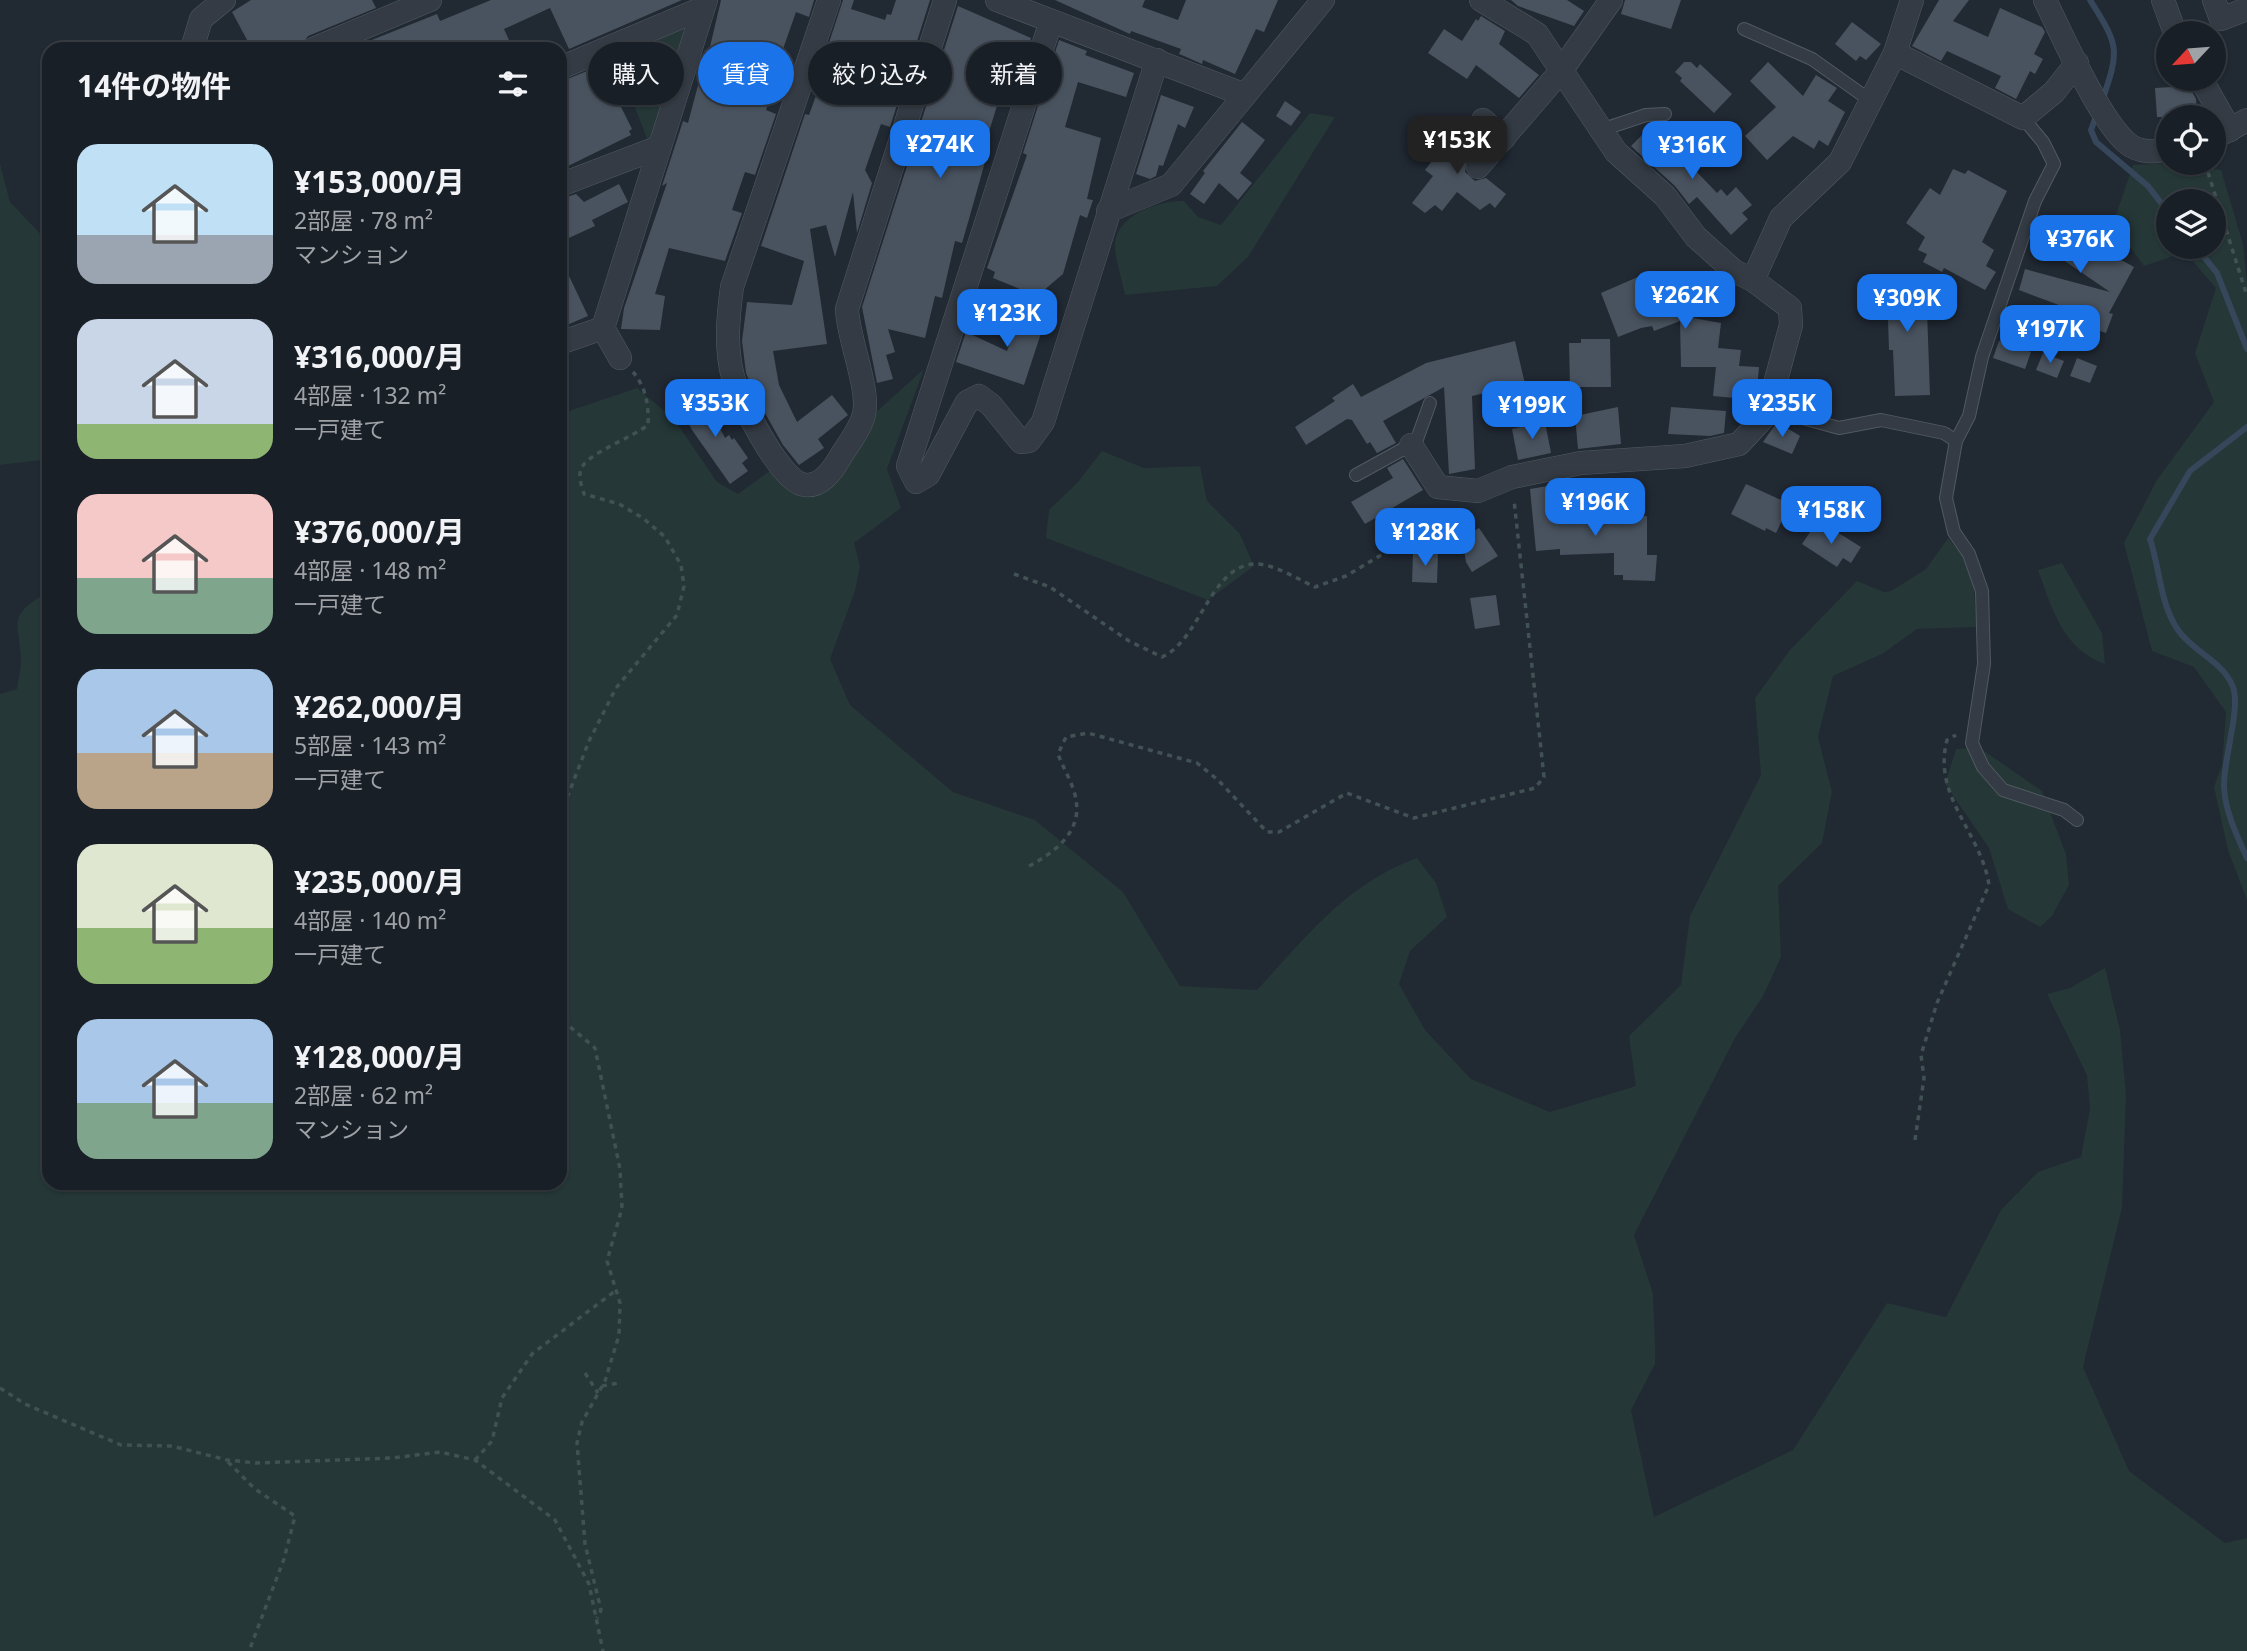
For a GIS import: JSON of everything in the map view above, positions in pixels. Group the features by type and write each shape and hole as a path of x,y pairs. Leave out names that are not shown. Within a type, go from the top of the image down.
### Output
{"street":[{"path":"194,42 201,19 224,0"},
{"path":"330,42 430,0"},
{"path":"829,0 732,287 726,331 733,376 749,418 788,475 802,484 817,484 833,471 864,416 866,401 848,330 847,309 945,0"},
{"path":"997,0 1245,96"},
{"path":"1411,445 1438,487 1478,491 1512,477 1581,463 1685,456 1739,444 1765,416 1791,325 1790,308 1753,280 1734,271 1696,237 1665,196 1616,152 1537,34 1481,0"},
{"path":"1478,167 1561,71 1611,0"},
{"path":"1753,280 1781,218 1840,162 1895,53 1912,0"},
{"path":"2045,0 2110,123 2128,144 2150,153 2156,152"},
{"path":"2163,0 2171,21"},
{"path":"2214,0 2221,19 2247,9"},
{"path":"1108,211 1171,185 1245,96 1318,1"},
{"path":"567,65 704,4"},
{"path":"620,358 603,328 704,4"},
{"path":"1051,21 908,466 916,482 928,475 967,402 979,396 991,405 1021,442 1029,440 1042,422 1157,60"},
{"path":"1895,53 2023,118 2054,92 2077,63"},
{"path":"2208,91 2230,129"},
{"path":"1483,120 1504,138"},
{"path":"567,182 657,148"},
{"path":"567,341 603,328"}],"lane":[{"path":"1744,29 1812,59 1871,101"},
{"path":"1601,130 1646,115 1665,114"},
{"path":"2023,118 2043,142 2054,164 2035,201 1982,357 1969,416 1956,441 1946,498 1954,532 1969,554 1982,591 1984,664 1972,743 1983,768 2003,790 2064,810 2077,820"},
{"path":"1997,314 2082,334"},
{"path":"1770,402 1799,417 1839,428 1881,420 1944,433 1956,441"},
{"path":"1356,475 1416,442 1430,403"}],"path":[{"path":"2209,175 2247,296"},
{"path":"567,798 589,741 616,688 660,639 677,615 684,586 681,565 665,537 643,518 619,503 584,494 580,480 582,467 596,455 632,437 648,425 649,408 640,380 620,358"},
{"path":"1030,866 1052,853 1071,833 1077,801 1058,754 1066,737 1088,733 1196,763 1218,780 1267,832 1279,832 1347,793 1414,818 1535,788 1544,777 1512,477"},
{"path":"1014,574 1051,587 1129,641 1162,657 1177,650 1226,575 1246,565 1266,565 1315,587 1346,576 1466,504 1478,491"},
{"path":"1915,1140 1924,1078 1921,1055 1937,1003 1989,885 1986,864 1974,839 1953,808 1942,758 1947,740 1974,729"},
{"path":"567,1020 569,1026 595,1048 621,1169 622,1208 607,1261 620,1303 619,1335 602,1387 582,1422 577,1443 585,1544 601,1610 597,1618"},
{"path":"475,1460 492,1441 502,1398 532,1354 615,1291"},
{"path":"585,1373 598,1393"},
{"path":"602,1387 619,1383"},
{"path":"0,1388 25,1405 121,1445 172,1446 227,1460 293,1463 392,1458 440,1452 475,1460 555,1520 589,1584 603,1651"},
{"path":"227,1460 255,1489 295,1516 284,1559 249,1651"}],"shaded area":[{"path":"682,22 684,42 637,42"},
{"path":"634,105 663,105 653,137 647,139"},
{"path":"1310,113 1335,117 1248,257 1217,286 1125,295 1115,245 1117,234 1123,225 1141,211 1164,203 1184,201 1198,217 1221,225"},
{"path":"0,164 10,202 42,236 42,460 0,465"},
{"path":"2156,164 2156,175 2222,175 2243,244 2247,282 2247,900 2228,850 2214,787 2222,765 2226,712 2194,667 2152,651 2124,543 2157,480 2214,402 2195,353 2216,288 2191,259 2226,259 2226,189 2156,189 2156,259 2164,259 2144,266 2113,224 2133,165"},
{"path":"924,369 887,469 901,508 854,543 860,566 855,591 830,659 850,705 953,792 1035,820 1123,892 1180,986 1257,990 1311,932 1349,897 1369,882 1417,858 1436,883 1447,917 1410,951 1399,984 1425,1030 1471,1079 1550,1112 1636,1086 1629,1036 1681,985 1690,916 1761,775 1755,698 1790,650 1857,581 1884,592 1891,591 1926,569 1948,538 1973,569 1976,627 1917,629 1882,654 1833,676 1818,737 1832,792 1822,843 1778,886 1781,957 1763,996 1735,1038 1634,1235 1653,1294 1655,1364 1631,1410 1654,1517 1793,1450 1887,1303 1946,1317 2001,1210 2038,1172 2081,1157 2090,1109 2087,1075 2047,994 2070,988 2105,968 2120,1030 2126,1095 2122,1208 2083,1367 2129,1471 2225,1543 2247,1538 2247,1651 0,1651 0,694 17,689 21,661 18,622 24,609 42,596 42,1190 567,1190 567,412 637,388 674,419 717,482 738,494 779,464 814,483 865,422"},
{"path":"1102,451 1144,468 1200,466 1207,501 1240,534 1254,566 1208,600 1046,538 1049,510 1078,482"},
{"path":"2062,563 2102,633 2105,664 2091,657 2069,638 2054,613 2038,570"},
{"path":"1980,748 2042,791 2066,854 2069,885 2052,916 2040,927 2008,909 1989,848 1945,784 1956,749"}],"building":[{"path":"251,0 372,0 376,8 308,36 304,42 248,42 232,12"},
{"path":"491,0 682,0 569,49 550,8 504,29 510,42 367,42 437,14 440,21"},
{"path":"721,0 814,0 809,17 796,12 785,42 711,42"},
{"path":"843,0 854,0 851,9 885,20 887,14 891,15 896,0 930,0 917,42 829,42"},
{"path":"1055,0 1145,0 1142,7 1178,20 1186,0 1278,0 1264,32 1256,29 1235,74 1203,60 1202,64 1179,54 1181,49 1131,31 1130,34"},
{"path":"1511,0 1567,0 1584,11 1574,26 1518,6"},
{"path":"1625,0 1681,0 1671,29 1621,14"},
{"path":"1939,0 1969,0 1953,21 1988,37 2000,8 2042,27 2045,32 2034,54 2043,59 2035,74 2030,71 2016,99 1995,88 2001,76 1947,51 1941,61 1912,46"},
{"path":"958,6 1031,38 1030,42 966,42 966,105 997,105 980,161 985,162 962,243 955,241 942,298 935,296 925,338 888,329 895,352 886,355 893,379 877,383 862,307 926,105 952,105 952,42 947,42"},
{"path":"1481,16 1505,31 1499,44 1539,75 1519,98 1476,65 1467,79 1428,53 1444,29 1462,41 1476,19 1478,21"},
{"path":"1852,22 1881,44 1866,60 1860,56 1856,61 1835,44"},
{"path":"1059,40 1087,51 1085,55 1134,73 1126,97 1078,82 1065,127 1101,138 1087,199 1093,200 1087,218 1080,215 1063,274 1037,296 993,278 995,272 987,268 1027,155 1023,153 1038,105 1062,105 1062,42"},
{"path":"1684,62 1691,62 1697,68 1700,64 1732,94 1714,113 1680,81 1682,78 1675,72"},
{"path":"1768,62 1803,96 1816,75 1837,88 1828,101 1845,112 1828,146 1819,140 1814,149 1793,136 1767,160 1745,136 1776,107 1750,81"},
{"path":"588,71 588,105 620,105 632,129 629,131 631,135 567,167 567,79"},
{"path":"698,85 698,105 768,105 766,110 776,114 755,175 745,172 732,210 742,213 725,261 669,248 655,294 665,296 660,330 621,329 624,308 667,183 662,186 683,121 688,123"},
{"path":"2155,88 2156,91 2192,91 2196,105 2156,105"},
{"path":"1161,95 1194,107 1185,128 1178,124 1163,166 1159,165 1156,176 1150,179 1136,174"},
{"path":"1285,101 1301,112 1291,126 1276,116"},
{"path":"813,105 897,105 890,127 881,124 865,170 872,183 857,233 853,192 835,257 826,225 810,229 827,344 773,351 779,385 797,422 832,395 848,415 818,439 824,448 799,465 783,445 756,397 746,373 742,341 747,302 792,305 804,261 761,246 805,114 809,115"},
{"path":"1242,122 1265,140 1240,173 1252,183 1238,200 1219,183 1204,204 1190,194 1205,173 1203,171"},
{"path":"1462,122 1483,140 1467,158 1465,172 1475,181 1486,178 1506,194 1495,208 1490,203 1480,210 1457,192 1442,211 1435,205 1425,213 1412,203 1433,176 1425,170"},
{"path":"1652,125 1717,193 1721,189 1727,196 1736,187 1752,205 1742,213 1748,219 1731,235 1697,197 1689,204 1675,186 1631,146"},
{"path":"1953,169 1965,174 1968,170 2007,191 1982,242 1994,250 1986,266 1996,272 1985,290 1944,268 1942,272 1923,262 1927,254 1918,250 1925,237 1906,223 1930,188 1940,195"},
{"path":"619,184 628,202 592,220 595,226 567,239 567,197 576,194 584,202"},
{"path":"2054,216 2070,227 2071,224 2083,230 2106,245 2103,250 2134,267 2109,313 2113,314 2106,333 2083,325 2084,322 2080,321 2083,314 2019,290 2025,269 2110,292 2040,244"},
{"path":"567,272 588,316 567,325"},
{"path":"1640,276 1649,300 1699,289 1718,277 1729,295 1693,318 1721,323 1718,348 1741,350 1739,366 1759,367 1756,400 1713,396 1716,367 1681,367 1680,321 1654,331 1652,326 1618,337 1601,293"},
{"path":"1883,282 1926,282 1930,395 1895,396 1893,350 1889,350 1888,319 1875,319 1875,289 1883,289"},
{"path":"1024,303 1048,312 1024,385 956,362 966,332 1007,351"},
{"path":"1581,339 1610,339 1611,387 1570,387 1569,343 1581,343"},
{"path":"1515,341 1525,384 1472,396 1475,469 1449,474 1444,387 1383,421 1396,443 1377,453 1370,442 1367,444 1352,420 1347,419 1306,445 1295,427 1335,401 1332,398 1353,384 1361,397 1426,363"},
{"path":"1999,341 2031,352 2025,369 1993,358"},
{"path":"2043,353 2064,361 2057,378 2036,370"},
{"path":"2077,358 2097,366 2090,383 2070,376"},
{"path":"699,395 701,399 704,397 725,438 729,435 732,440 734,438 748,458 742,463 748,471 730,484 692,430 679,405"},
{"path":"1618,407 1621,444 1578,449 1575,416"},
{"path":"1671,407 1726,411 1724,433 1710,436 1668,434"},
{"path":"1545,422 1551,453 1518,460 1512,429"},
{"path":"1777,422 1800,436 1792,454 1763,442"},
{"path":"1403,459 1423,490 1365,524 1351,502 1393,478 1387,468"},
{"path":"1746,484 1790,504 1776,533 1766,528 1765,531 1731,514"},
{"path":"1548,486 1549,497 1553,497 1556,519 1647,516 1647,555 1657,555 1655,581 1623,580 1623,575 1614,575 1614,553 1560,555 1560,549 1536,551 1530,489"},
{"path":"1816,523 1861,547 1851,563 1843,558 1837,567 1802,544"},
{"path":"1479,528 1498,556 1472,572 1466,562 1463,543 1467,540 1465,537"},
{"path":"1413,553 1438,553 1437,583 1412,582"},
{"path":"1496,595 1500,625 1475,629 1470,598"}],"waterway":[{"path":"2090,0 2107,28 2114,48 2112,70 2102,101"},
{"path":"2097,114 2091,130 2096,142 2148,186 2156,196"},
{"path":"2206,259 2217,273 2247,349"},
{"path":"2247,427 2190,471 2150,539 2172,620 2184,638 2222,670 2233,687 2235,708 2224,787 2229,814 2247,858"}]}
